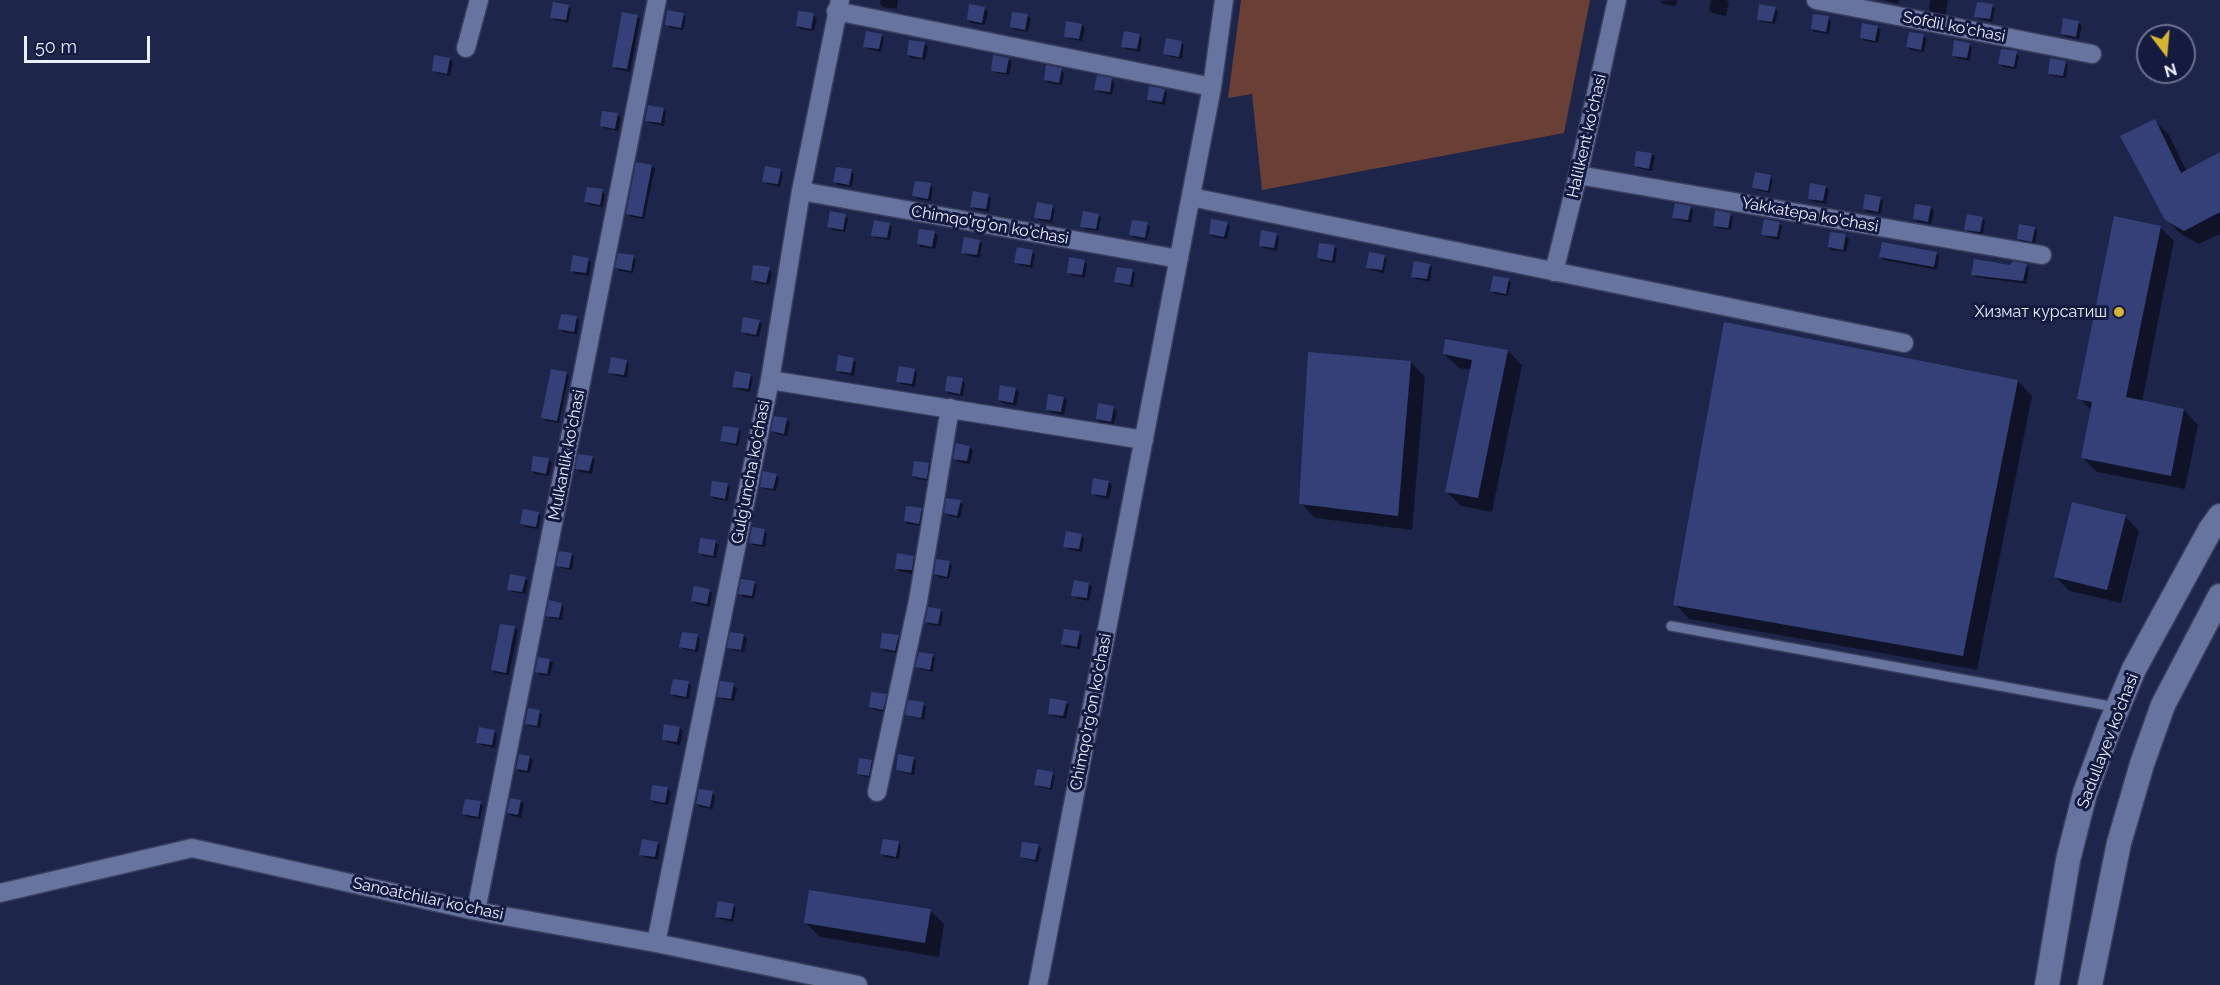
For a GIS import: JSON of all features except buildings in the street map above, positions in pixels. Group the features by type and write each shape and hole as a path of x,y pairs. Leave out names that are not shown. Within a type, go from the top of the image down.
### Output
{"main road":[{"name":"Sadullayev ko'chasi","path":"2047,985 2068,860 2085,793 2134,669 2210,530 2220,516"},
{"path":"2090,985 2100,924 2119,843 2142,764 2163,705 2220,596"}],"street":[{"path":"466,48 479,0"},
{"name":"Mulkanlik ko'chasi","path":"476,911 657,0"},
{"name":"Chimqo'rg'on ko'chasi","path":"1038,985 1212,87 1224,0"},
{"name":"Halilkent ko'chasi","path":"1554,272 1617,0"},
{"name":"Sofdil ko'chasi","path":"1816,0 2092,54"},
{"path":"838,5 1212,87"},
{"name":"Gulg'uncha ko'chasi","path":"656,943 770,380 801,191 838,5"},
{"name":"Yakkatepa ko'chasi","path":"1578,175 2042,255"},
{"name":"Chimqo'rg'on ko'chasi","path":"801,191 1179,259"},
{"path":"1191,197 1904,343"},
{"path":"770,380 1144,440"},
{"path":"877,792 918,601 950,408"},
{"name":"Sanoatchilar ko'chasi","path":"0,893 192,848 476,911 656,943 858,985"}],"lane":[{"path":"1671,626 2117,708"}],"shaded area":[{"path":"1241,0 1590,0 1564,133 1262,190 1252,94 1228,98"}],"place":[{"name":"Хизмат курсатиш","path":"2119,312"}]}
